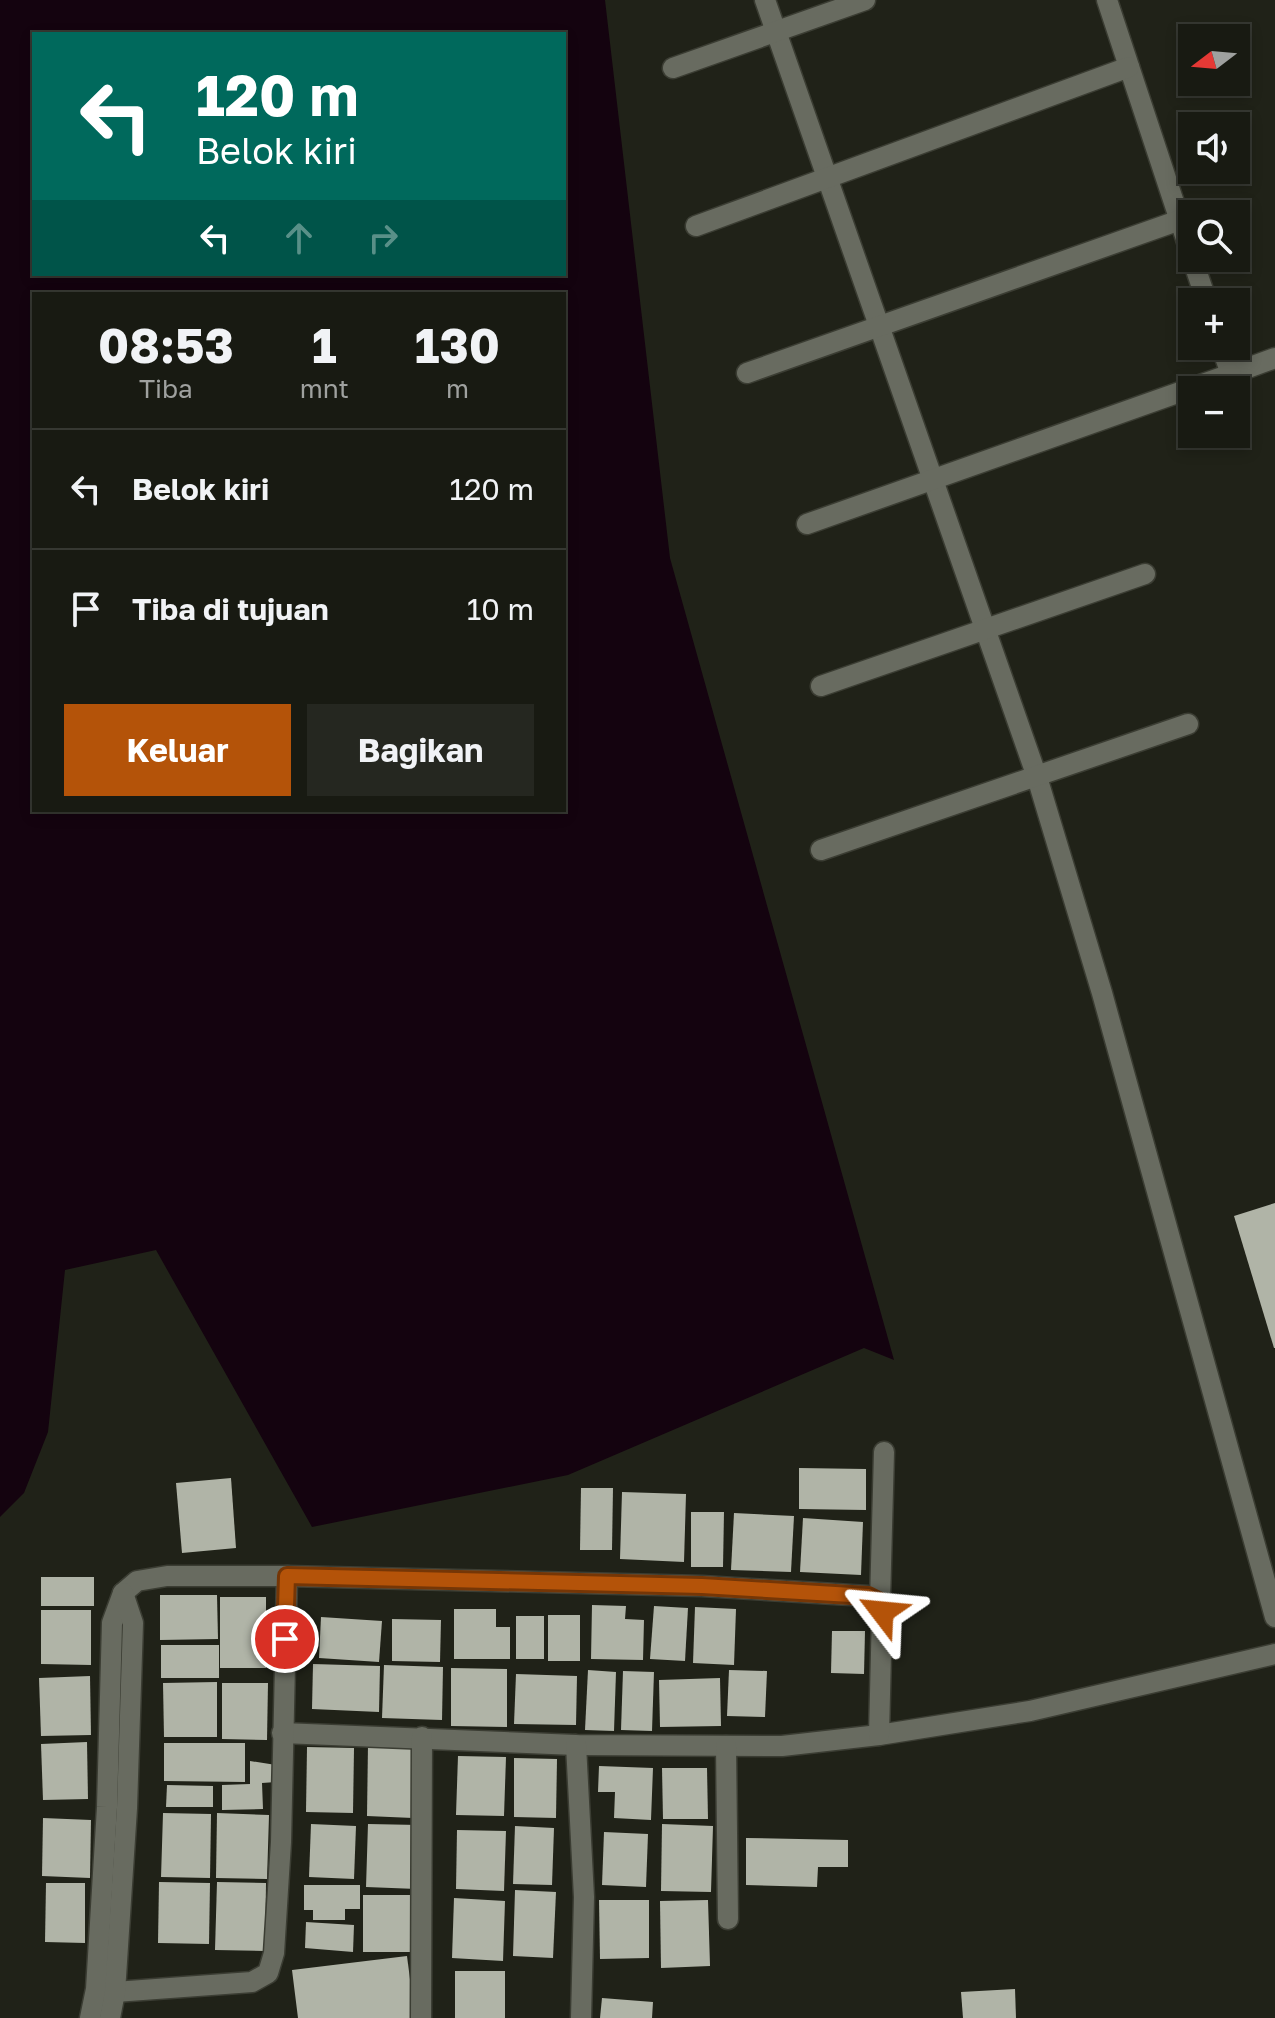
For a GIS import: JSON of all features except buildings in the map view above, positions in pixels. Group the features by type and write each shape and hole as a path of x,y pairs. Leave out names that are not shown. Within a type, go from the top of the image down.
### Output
{"street":[{"path":"765,0 877,328 1037,777 1102,993 1275,1617"},
{"path":"673,68 865,0"},
{"path":"1107,0 1178,214"},
{"path":"696,226 1129,67"},
{"path":"747,373 1178,221"},
{"path":"807,524 1275,358"},
{"path":"1226,360 1231,374"},
{"path":"821,686 1145,574"},
{"path":"821,850 1188,724"},
{"path":"879,1735 884,1452"},
{"path":"90,2018 96,1989 107,1807 112,1623 123,1593 137,1581 167,1576 287,1576 702,1586 868,1596 880,1602"},
{"path":"115,1992 252,1982 268,1973 274,1953 281,1842 287,1576"},
{"path":"110,2018 115,1992 127,1808 133,1623 123,1593"},
{"path":"282,1733 576,1745 782,1746 879,1735 1030,1711 1275,1654"},
{"path":"421,2018 422,1737"},
{"path":"576,1745 584,1897 581,2018"},
{"path":"726,1746 728,1919"}],"shaded area":[{"path":"0,0 605,0 670,558 894,1360 864,1348 568,1475 312,1527 156,1250 65,1270 48,1432 24,1493 0,1517"}],"route":[{"path":"285,1639 287,1576 702,1586 868,1596 880,1602 882,1612"}]}
